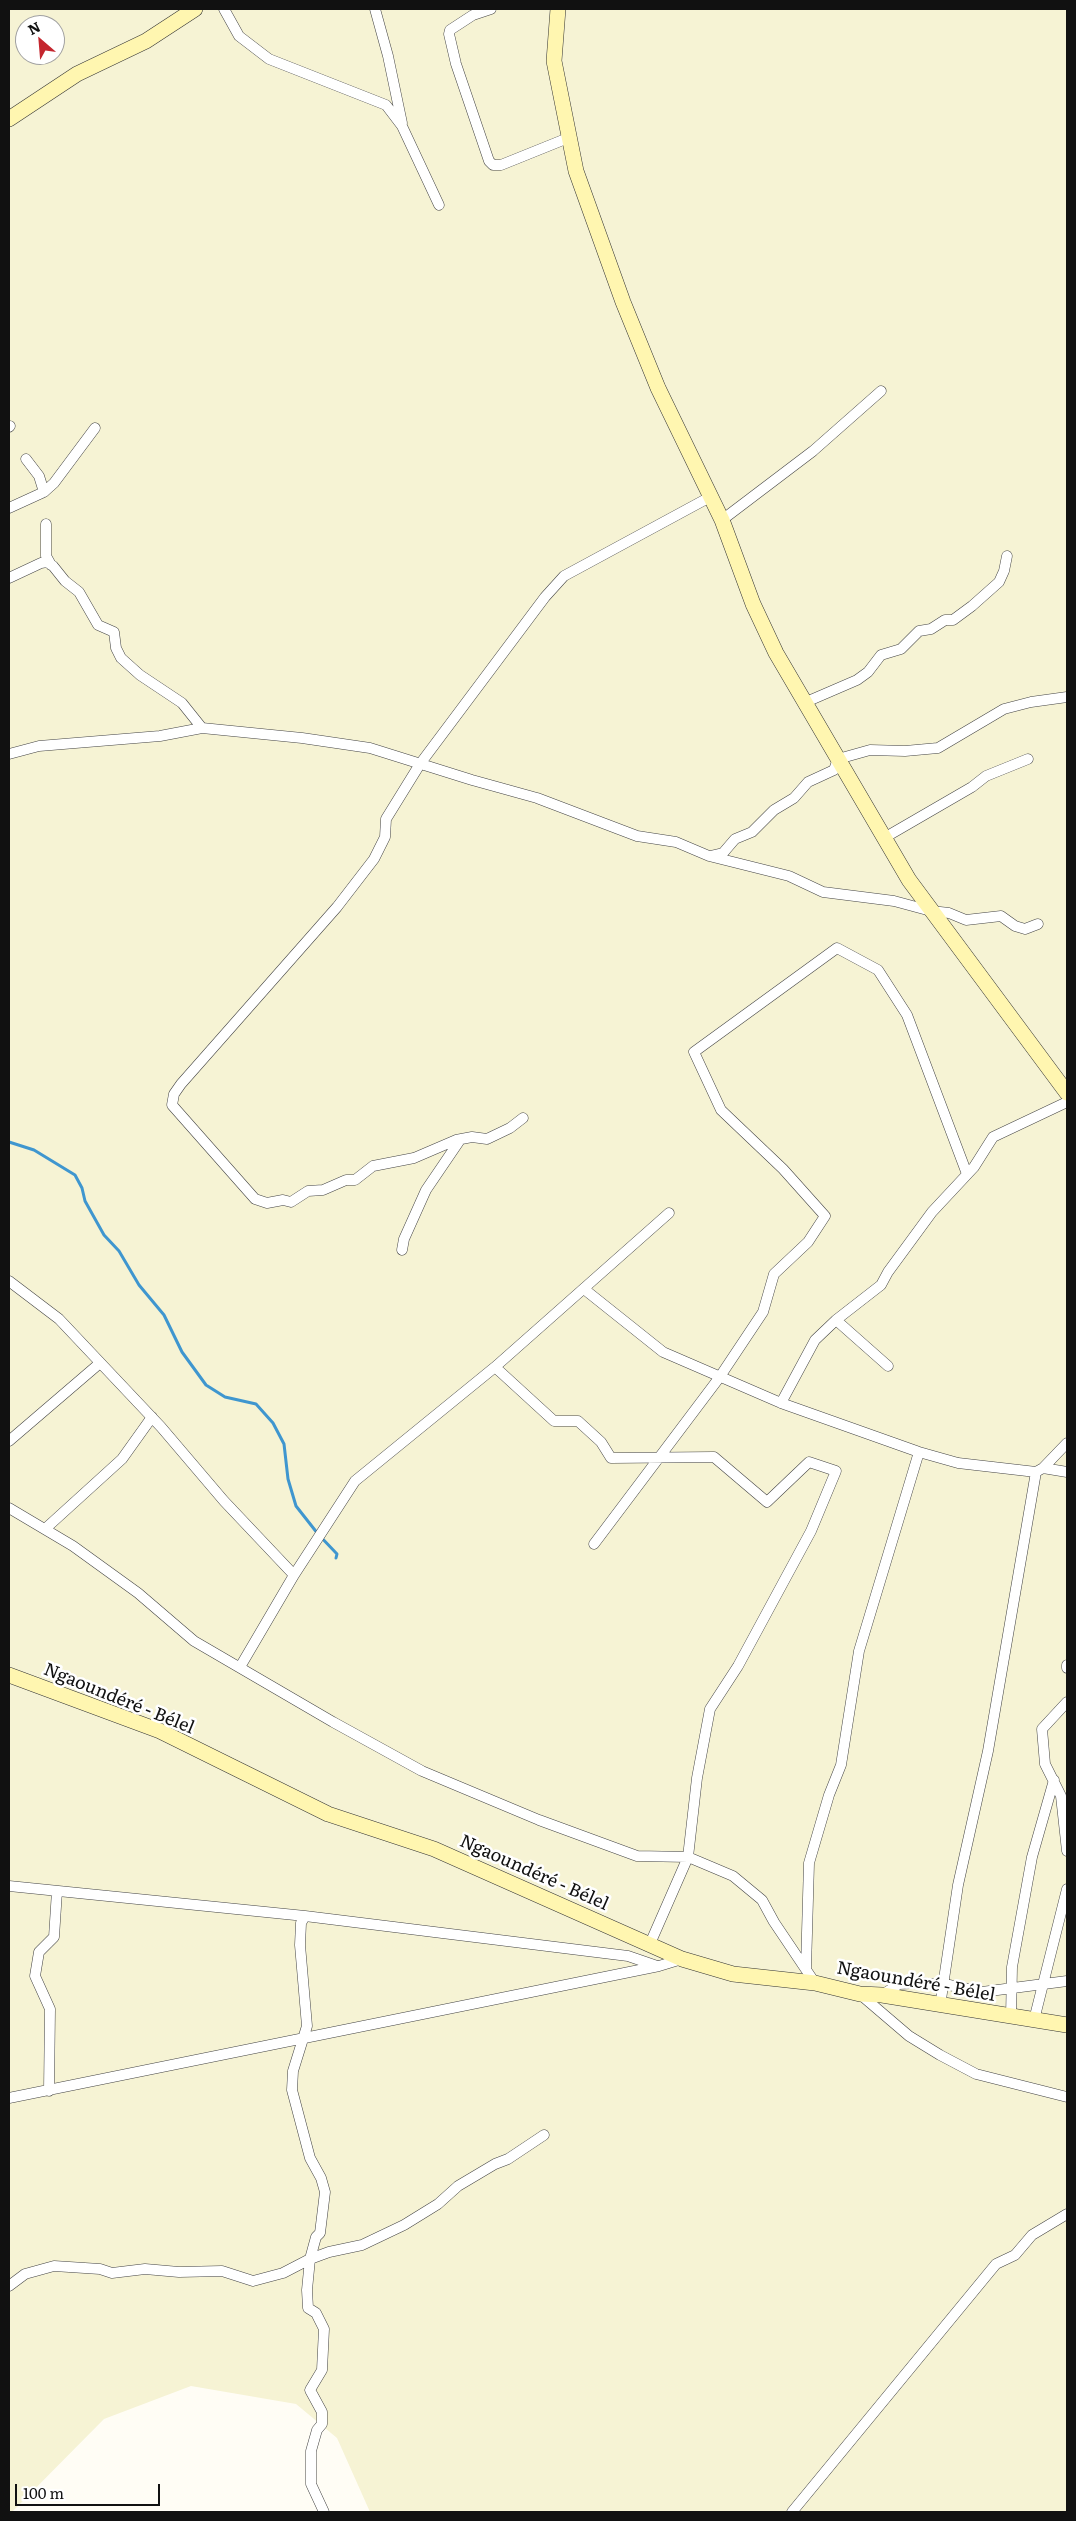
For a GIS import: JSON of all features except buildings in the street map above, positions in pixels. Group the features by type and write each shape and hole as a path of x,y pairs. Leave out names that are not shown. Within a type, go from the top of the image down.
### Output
{"street":[{"path":"9,119 77,74 146,42 195,9"},
{"path":"224,9 239,36 254,50 269,59 386,105 402,126 439,205"},
{"path":"375,9 388,56 402,126"},
{"path":"492,9 461,23 450,30 449,34 456,64 489,161 493,165 501,165 568,138"},
{"path":"558,9 554,61 576,171 623,302 658,388 722,520 753,604 772,645 884,838 931,911 1067,1093"},
{"path":"722,520 812,451 881,391"},
{"path":"9,508 44,492 54,483 94,428"},
{"path":"26,459 39,476 44,492"},
{"path":"523,1118 510,1128 486,1139 472,1137 460,1140 414,1158 373,1166 356,1180 346,1180 322,1190 308,1191 291,1202 283,1200 268,1203 255,1199 172,1105 174,1094 182,1084 337,907 374,859 385,838 386,819 420,764 545,597 564,576 710,497"},
{"path":"46,524 46,556 51,565 65,581 79,592 98,625 114,632 116,648 124,662 182,703 202,728"},
{"path":"806,702 857,680 868,672 881,655 901,649 919,631 931,629 945,620 953,620 972,606 998,582 1004,571 1007,556"},
{"path":"9,578 41,563 51,565"},
{"path":"838,759 870,750 905,751 938,748 1004,709 1031,702 1067,697"},
{"path":"9,754 39,746 160,736 202,728 302,738 370,748 537,798 637,836 676,842 709,856 788,876 823,892 894,901 931,911 949,913 966,920 1001,916 1015,926 1025,929 1038,924"},
{"path":"709,856 723,853 732,842 752,832 774,810 794,798 808,782 834,770 838,759"},
{"path":"884,838 972,787 986,776 1028,760"},
{"path":"594,1544 719,1378 763,1312 774,1274 808,1242 825,1216 783,1169 721,1110 694,1052 837,948 878,970 908,1015 967,1174"},
{"path":"781,1403 815,1340 836,1320 881,1285 888,1272 932,1212 967,1174 986,1150 993,1137 1067,1102"},
{"path":"402,1250 404,1239 426,1190 460,1140"},
{"path":"240,1667 294,1575 355,1481 495,1367 669,1213"},
{"path":"9,1281 59,1319 152,1417 224,1501 294,1575"},
{"path":"584,1289 663,1352 719,1378 781,1403 958,1464 1067,1472"},
{"path":"836,1320 888,1366"},
{"path":"9,1442 100,1363"},
{"path":"495,1367 554,1421 578,1421 601,1442 611,1458 714,1458 767,1502 809,1462 836,1471 811,1531 738,1666 710,1709 697,1778 688,1858 650,1946"},
{"path":"45,1529 122,1459 152,1417"},
{"path":"940,2006 958,1886 988,1752 1040,1470 1067,1443"},
{"path":"806,1969 808,1863 829,1795 841,1765 859,1651 920,1452"},
{"path":"9,1508 73,1546 138,1593 194,1641 333,1722 422,1771 532,1817 637,1856 688,1858 733,1876 762,1900 774,1922 815,1983"},
{"name":"Ngaoundéré - Bélel","path":"9,1676 160,1732 328,1814 434,1849 682,1959 733,1974 815,1983 860,1994 882,1995 940,2006 1067,2025"},
{"path":"1067,1702 1042,1729 1045,1764 1061,1796 1067,1851"},
{"path":"1011,2017 1012,1967 1032,1857 1054,1780"},
{"path":"9,1886 305,1916 628,1956 659,1966"},
{"path":"1034,2020 1067,1889"},
{"path":"49,2091 50,2009 35,1976 39,1952 54,1937 56,1891"},
{"path":"305,1916 301,1922 300,1945 306,2019 304,2038 293,2071 292,2090 310,2158 321,2178 325,2192 320,2233 316,2237 310,2260 307,2290 308,2308 316,2313 324,2329 322,2370 310,2390 322,2412 322,2424 317,2430 311,2451 311,2484 324,2512"},
{"path":"9,2098 659,1966 682,1959"},
{"path":"882,1995 899,1984 944,1984 982,1992 1067,1981"},
{"path":"860,1994 910,2036 976,2074 1067,2096"},
{"path":"9,2286 25,2274 54,2266 100,2269 112,2273 145,2269 179,2272 222,2271 252,2281 283,2273 329,2252 362,2245 404,2225 438,2204 458,2186 495,2164 508,2159 544,2135"},
{"path":"792,2512 996,2264 1016,2256 1032,2235 1067,2214"}],"shaded area":[{"path":"9,9 1067,9 1067,2512 370,2512 337,2438 296,2404 191,2386 104,2419 12,2512 9,2512"}],"waterway":[{"path":"9,1142 34,1150 75,1175 82,1188 85,1201 104,1235 119,1251 139,1285 164,1315 182,1352 206,1385 225,1397 256,1404 273,1423 284,1444 288,1479 296,1506 337,1554 336,1558"}]}
